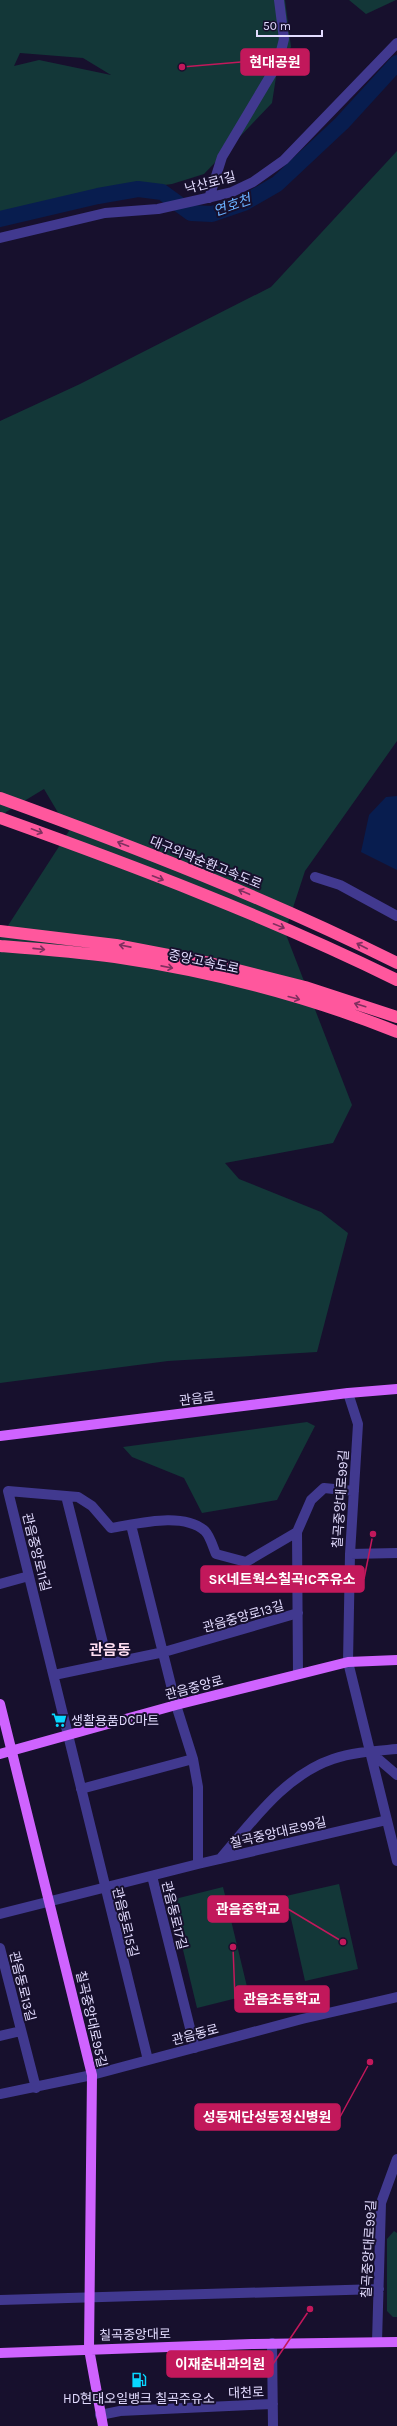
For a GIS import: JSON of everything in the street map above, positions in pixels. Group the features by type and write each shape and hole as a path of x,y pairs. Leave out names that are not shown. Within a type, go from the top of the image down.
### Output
{"highway":[{"name":"대구외곽순환고속도로","path":"0,798 201,874 347,938 397,963"},
{"path":"0,818 244,911 331,947 397,980"},
{"name":"중앙고속도로","path":"0,932 116,945 210,963 305,987 397,1017"},
{"name":"중앙고속도로","path":"0,946 115,957 220,978 324,1006 397,1032"}],"main road":[{"name":"관음로","path":"0,1436 348,1392 397,1389"},
{"name":"관음중앙로","path":"0,1754 70,1736 176,1705 348,1662 397,1660"},
{"name":"칠곡중앙대로95길","path":"0,1704 92,2075 90,2348"},
{"name":"칠곡중앙대로","path":"0,2353 90,2348 272,2343 397,2342"},
{"path":"90,2348 100,2416 103,2426"}],"street":[{"path":"204,199 222,157 278,63 284,40 279,0"},
{"name":"낙산로1길","path":"0,238 105,213 158,209 232,192 271,172 338,107 397,43"},
{"path":"315,877 340,885 397,916"},
{"name":"칠곡중앙대로99길","path":"348,1392 358,1424 350,1554 348,1662 397,1861"},
{"path":"297,1532 311,1500 324,1488 354,1491"},
{"name":"관음중앙로11길","path":"70,1736 8,1491 78,1497 92,1506 111,1528 177,1520 198,1527 206,1532 216,1554 246,1562 297,1532"},
{"path":"66,1496 108,1663"},
{"path":"131,1525 164,1652 176,1705 192,1758 198,1787 198,1864"},
{"name":"관음중앙로13길","path":"164,1652 298,1613 297,1532"},
{"path":"350,1554 397,1553"},
{"path":"0,1584 29,1576"},
{"path":"298,1613 298,1674"},
{"path":"54,1675 164,1652"},
{"name":"관음동로15길","path":"70,1736 104,1887 148,2060"},
{"path":"369,1751 397,1749"},
{"path":"369,1751 397,1775"},
{"name":"칠곡중앙대로99길","path":"220,1859 268,1803 284,1788 316,1767 334,1759 369,1751"},
{"path":"81,1789 192,1758"},
{"name":"칠곡중앙대로99길","path":"220,1859 387,1820"},
{"name":"관음동로17길","path":"195,2048 152,1876 220,1859"},
{"path":"0,1914 152,1876"},
{"name":"관음동로13길","path":"0,1948 36,2088"},
{"name":"관음동로","path":"0,2094 36,2088 92,2075 302,2019 397,1997"},
{"name":"관음동로13길","path":"0,2036 22,2031"},
{"name":"칠곡중앙대로99길","path":"377,2342 381,2202 397,2159"},
{"path":"0,2300 378,2289"},
{"path":"272,2343 273,2426"},
{"name":"대천로","path":"100,2416 120,2410 273,2404"}],"green space":[{"path":"0,0 285,0 291,47 278,64 272,103 204,174 172,184 100,193 0,217","holes":["20,53 83,58 111,75 39,60 14,66"]},
{"path":"349,0 396,0 366,14"},
{"path":"397,151 397,741 305,871 285,932 352,1105 333,1143 225,1163 239,1179 321,1212 348,1233 317,1352 168,1361 0,1383 0,938 69,831 44,789 6,812 0,822 0,421 80,384 271,287"},
{"path":"307,1422 315,1426 277,1500 202,1513 184,1478 132,1457 123,1447"},
{"path":"339,1884 358,1969 305,1981 286,1896"},
{"path":"223,1887 249,1995 197,2008 171,1900"},
{"path":"394,2231 397,2233 397,2317 393,2317 387,2311 387,2239"}],"water":[{"path":"397,796 397,870 361,852 369,815 386,797"}],"waterway":[{"name":"연호천","path":"0,219 98,196 138,189 162,192 191,213 212,214 244,203 277,184 342,123 397,63"}],"place":[{"name":"현대공원","path":"182,67"},
{"name":"SK네트웍스칠곡IC주유소","path":"373,1534"},
{"name":"생활용품DC마트","path":"59,1720"},
{"name":"관음중학교","path":"343,1942"},
{"name":"관음초등학교","path":"233,1947"},
{"name":"성동재단성동정신병원","path":"370,2062"},
{"name":"이재춘내과의원","path":"310,2309"},
{"name":"HD현대오일뱅크 칠곡주유소","path":"139,2380"}],"district":[{"name":"관음동","path":"110,1650"}]}
